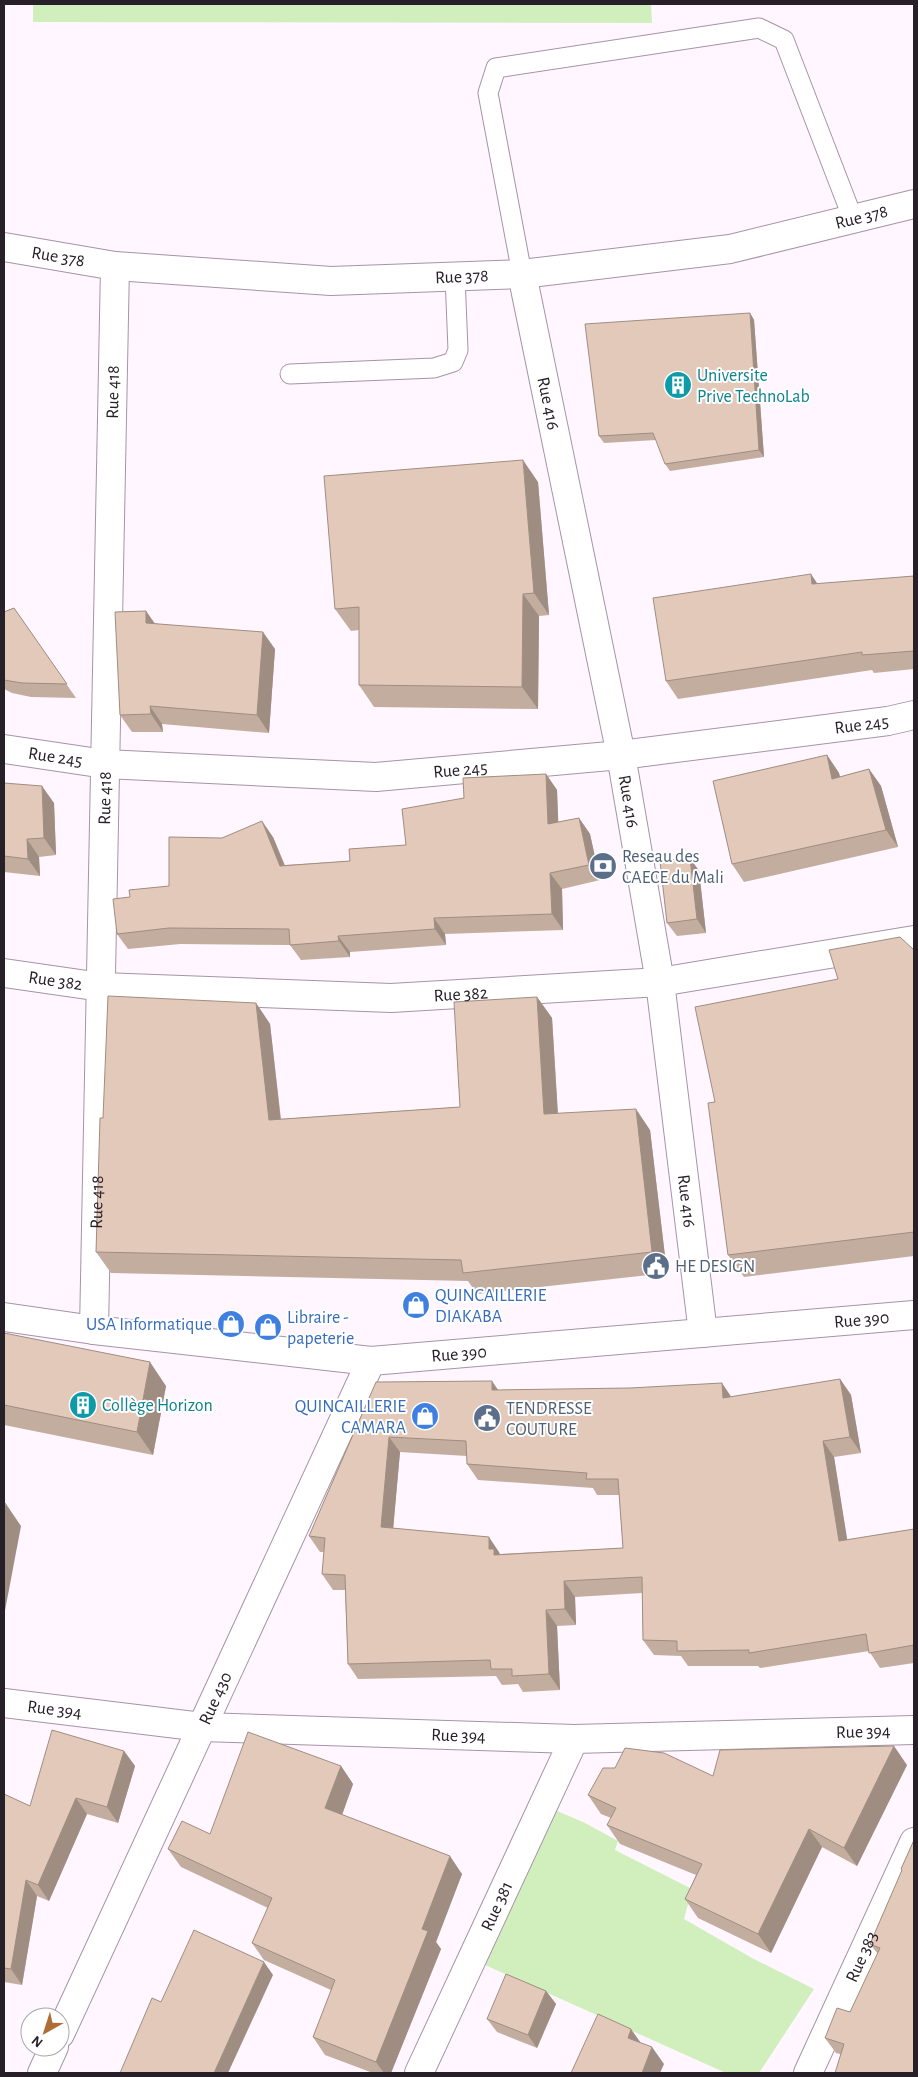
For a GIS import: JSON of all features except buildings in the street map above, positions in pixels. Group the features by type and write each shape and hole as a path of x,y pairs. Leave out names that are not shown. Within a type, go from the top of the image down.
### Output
{"street":[{"name":"Rue 378","path":"4,247 114,266 331,281 522,274 730,249 914,204"},
{"name":"Rue 418","path":"94,1330 114,266"},
{"name":"Rue 416","path":"522,274 621,754 660,982 703,1333"},
{"name":"Rue 245","path":"4,749 105,764 376,777 621,754 888,721 914,715"},
{"name":"Rue 382","path":"4,974 100,987 391,998 660,982 914,940"},
{"name":"Rue 390","path":"4,1317 94,1330 371,1361 914,1315"},
{"name":"Rue 430","path":"70,2012 371,1361"},
{"name":"Rue 394","path":"4,1703 202,1727 574,1739 914,1730"},
{"name":"Rue 381","path":"419,2073 574,1739"},
{"name":"Rue 383","path":"808,2073 914,1842"},
{"path":"42,2073 49,2057"}],"lane":[{"path":"522,274 488,93 496,68 759,28 784,40 853,219"},
{"path":"290,374 434,368 453,362 458,350 455,276"}],"green space":[{"path":"33,4 651,4 652,23 33,22"},
{"path":"555,1810 585,1823 618,1841 615,1850 692,1889 684,1919 752,1958 814,1989 759,2073 726,2073 485,1965"}],"place":[{"name":"Universite Prive TechnoLab","path":"678,385"},
{"name":"Reseau des CAECE du Mali","path":"603,866"},
{"name":"HE DESIGN","path":"656,1266"},
{"name":"QUINCAILLERIE DIAKABA","path":"416,1305"},
{"name":"USA Informatique","path":"231,1324"},
{"name":"Libraire - papeterie","path":"268,1327"},
{"name":"Collège Horizon","path":"83,1405"},
{"name":"QUINCAILLERIE CAMARA","path":"425,1416"},
{"name":"TENDRESSE COUTURE","path":"487,1418"}]}
